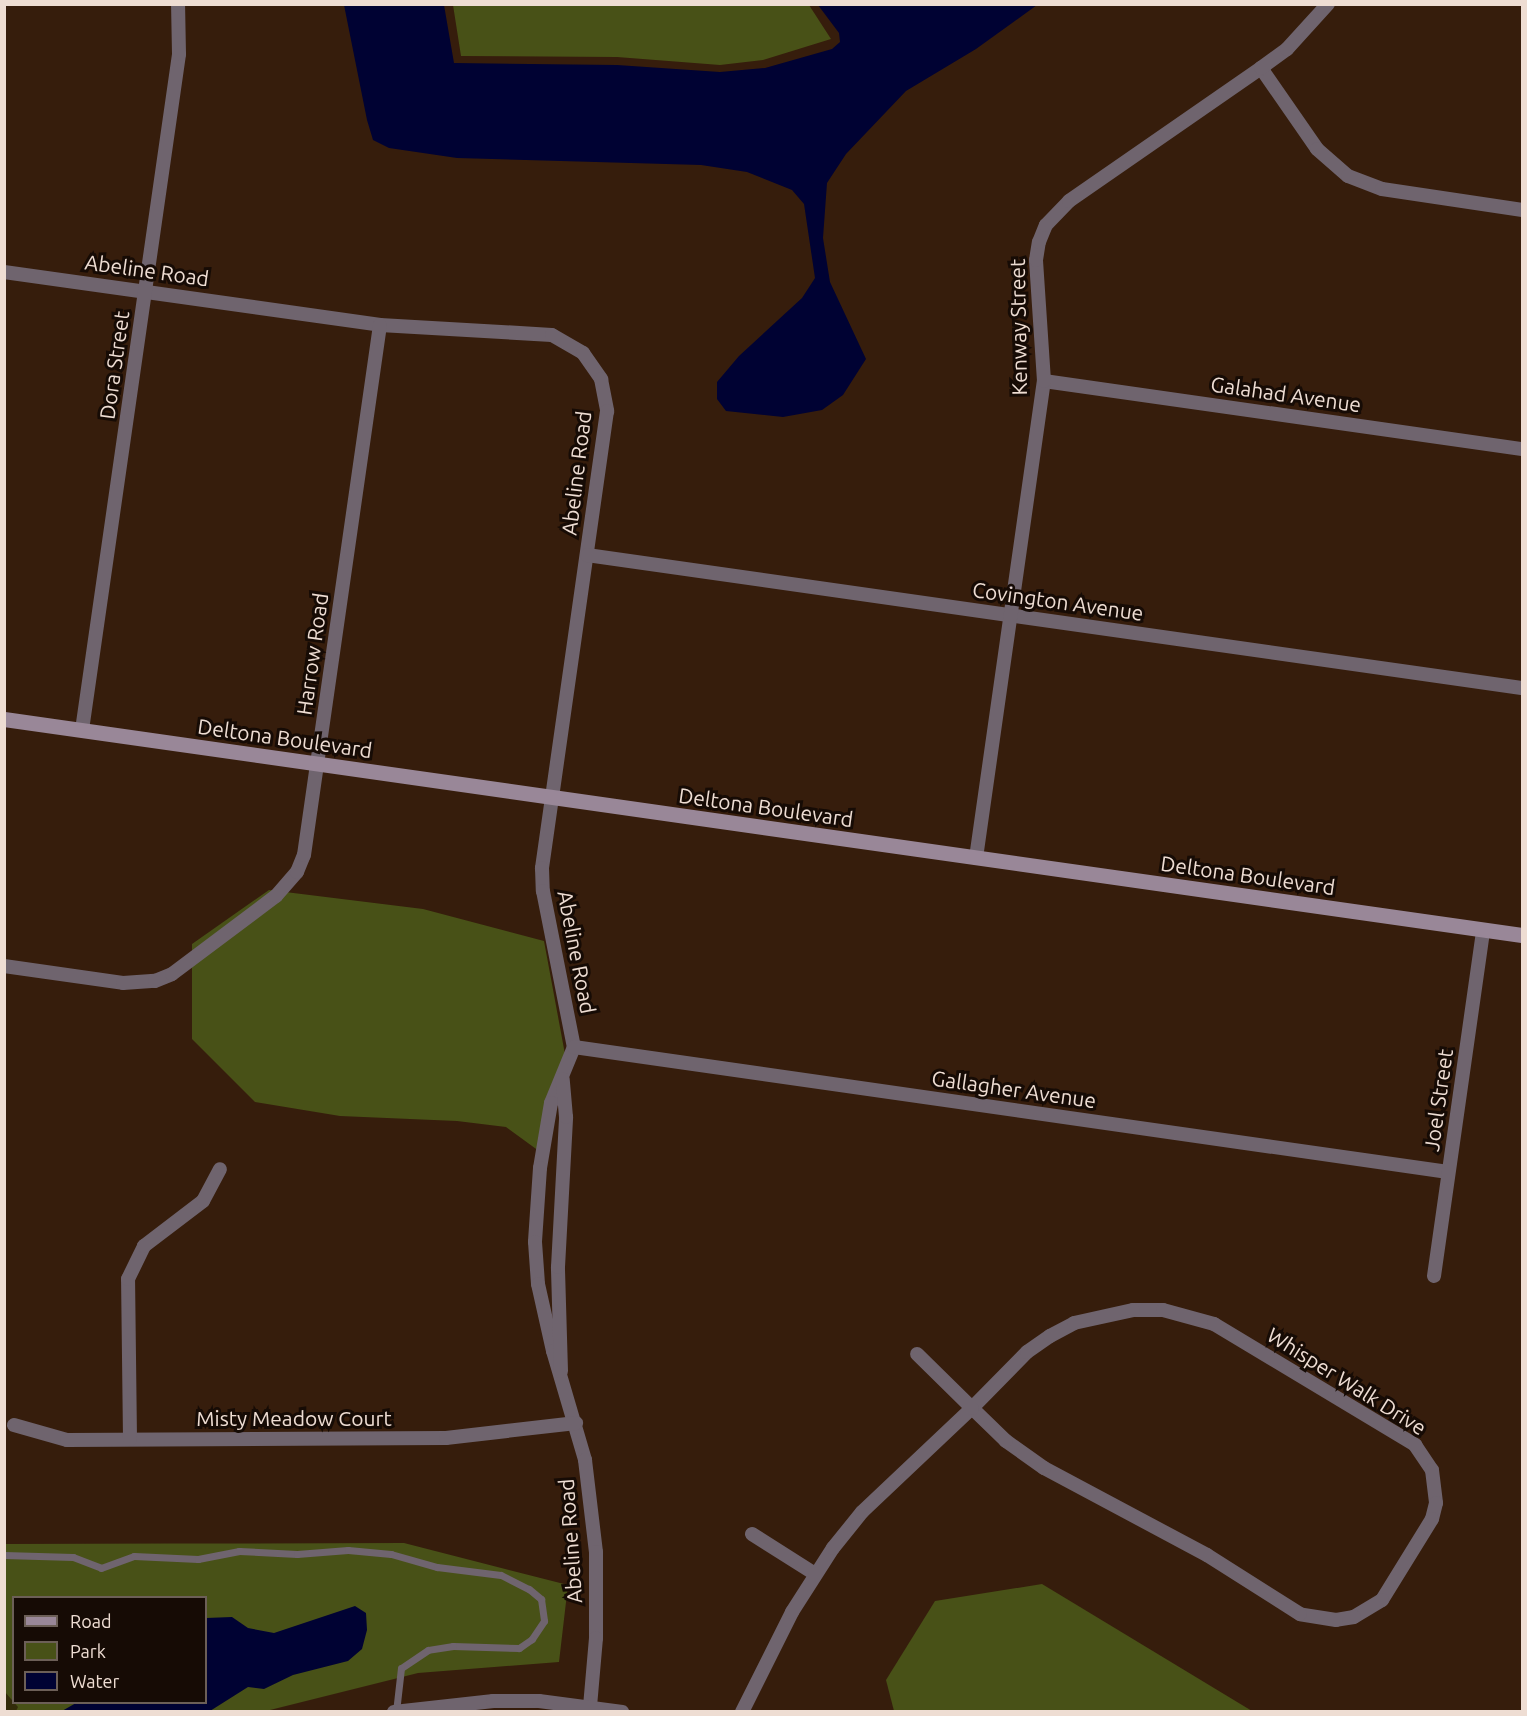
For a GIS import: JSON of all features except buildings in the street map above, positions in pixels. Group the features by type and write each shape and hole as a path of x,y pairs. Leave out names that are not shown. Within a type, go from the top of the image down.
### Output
{"main road":[{"name":"Deltona Boulevard","path":"4,719 1522,936"}],"street":[{"name":"Dora Street","path":"82,730 179,54 178,4"},
{"name":"Kenway Street","path":"976,858 1044,381 1036,260 1046,225 1069,201 1287,49 1328,4"},
{"path":"1261,68 1317,149 1348,176 1382,189 1522,210"},
{"name":"Abeline Road","path":"4,272 380,325 533,332 552,335 583,353 601,379 606,411 552,797 543,891 574,1047 549,1114 536,1242 538,1284 585,1460 596,1552 596,1638 590,1706"},
{"name":"Harrow Road","path":"4,966 123,983 155,981 172,974 276,896 297,872 304,855 318,764 380,325"},
{"name":"Galahad Avenue","path":"1044,381 1522,449"},
{"name":"Covington Avenue","path":"587,555 1522,688"},
{"name":"Joel Street","path":"1434,1276 1483,930"},
{"name":"Gallagher Avenue","path":"574,1047 1448,1172"},
{"name":"Abeline Road","path":"561,1376 563,1350 558,1267 566,1117 562,1075"},
{"path":"130,1439 128,1279 144,1246 203,1201 220,1169"},
{"name":"Whisper Walk Drive","path":"742,1712 756,1679 815,1574 862,1512 972,1408 1027,1352 1074,1323 1133,1310 1188,1315 1236,1336 1415,1445 1432,1470 1436,1503 1432,1519 1382,1600 1354,1617 1318,1619 1300,1614 1207,1554 1044,1468 1006,1441 972,1408"},
{"path":"916,1354 972,1408"},
{"name":"Misty Meadow Court","path":"14,1425 68,1440 446,1438 576,1423"},
{"path":"752,1534 815,1574"},
{"path":"395,1711 539,1701 622,1712"}],"lane":[{"path":"4,1555 74,1557 101,1568 134,1556 198,1559 239,1551 297,1554 348,1550 390,1554 437,1567 501,1575 529,1588 541,1599 544,1621 532,1639 519,1648 453,1646 428,1650 401,1668 395,1711"}],"green space":[{"path":"453,5 809,5 831,39 763,60 720,65 617,57 461,56"},
{"path":"269,890 423,909 544,941 567,1065 543,1154 506,1127 457,1121 340,1116 255,1102 192,1039 192,944"},
{"path":"404,1543 568,1585 559,1662 418,1673 266,1711 5,1711 5,1544"},
{"path":"1042,1584 1252,1711 894,1711 886,1680 935,1601"}],"sand":[{"path":"5,1692 12,1700 12,1704 18,1707 16,1711 5,1711"}],"water":[{"path":"344,5 444,5 454,63 617,65 720,72 765,68 832,49 840,42 839,33 818,5 1037,5 976,49 906,91 846,154 827,183 823,238 830,282 866,359 843,395 822,410 783,417 726,411 717,399 717,382 739,356 802,298 815,278 804,204 792,190 747,172 701,165 457,158 389,148 373,140"},
{"path":"355,1606 366,1613 367,1630 362,1649 348,1661 293,1675 264,1689 248,1687 210,1711 62,1711 74,1704 207,1704 207,1618 232,1617 248,1628 274,1633"}]}
